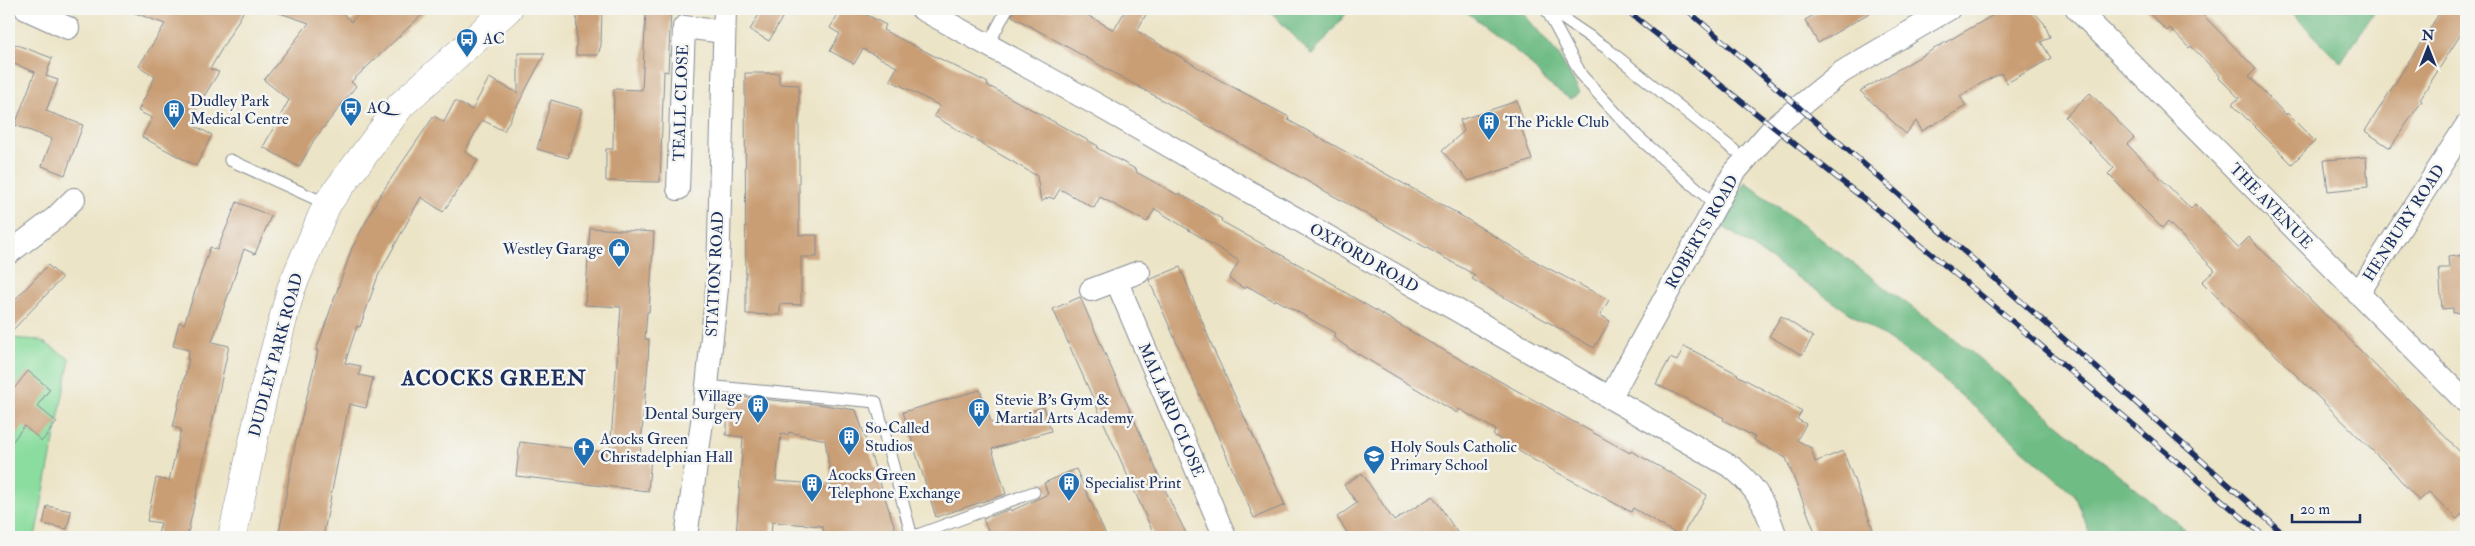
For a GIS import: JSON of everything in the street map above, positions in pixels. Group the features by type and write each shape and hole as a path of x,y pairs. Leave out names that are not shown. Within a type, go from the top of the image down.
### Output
{"main road":[{"name":"DUDLEY PARK ROAD","path":"232,537 266,383 291,289 327,204 401,105 508,9"}],"street":[{"path":"26,9 68,28"},
{"name":"STATION ROAD","path":"686,537 707,386 718,278 725,9"},
{"name":"OXFORD ROAD","path":"922,9 1733,468 1752,483 1764,504 1776,537"},
{"name":"ROBERTS ROAD","path":"1610,398 1733,174 1774,127 1842,72 1949,9"},
{"name":"THE AVENUE","path":"2077,9 2466,402"},
{"name":"TEALL CLOSE","path":"678,188 684,27 724,32"},
{"name":"HENBURY ROAD","path":"2358,294 2466,126"},
{"path":"9,253 55,218 74,199"},
{"path":"1091,290 1117,282 1139,272"},
{"name":"MALLARD CLOSE","path":"1117,282 1225,537"}],"lane":[{"path":"988,45 1007,9"},
{"path":"1548,9 1605,47 1734,150"},
{"path":"1548,9 1582,76 1638,137 1716,205"},
{"path":"230,160 327,204"},
{"path":"707,386 876,402 912,537 1034,492"}],"green space":[{"path":"1268,9 1350,9 1312,55"},
{"path":"1463,9 1501,9 1522,12 1558,54 1580,93 1570,99 1547,83 1527,60"},
{"path":"2288,9 2376,9 2341,63"},
{"path":"1745,182 1970,351 2194,537 2091,537 2075,495 1926,365 1719,224"},
{"path":"9,338 40,340 70,359 35,537 9,537"}],"building":[{"path":"130,9 245,9 210,69 219,72 193,114 196,115 191,124 212,135 196,166 142,137 152,118 138,111 155,77 139,66 165,24 130,11"},
{"path":"277,9 339,9 351,22 364,9 428,9 351,82 356,86 314,140 299,167 263,147 289,100 264,80 309,23 277,12"},
{"path":"577,9 602,9 601,45 598,55 576,55"},
{"path":"646,9 671,9 668,72 664,71 660,182 606,181 606,149 613,149 614,89 642,90"},
{"path":"762,9 787,9 769,41 750,30"},
{"path":"841,9 856,9 886,25 883,30 988,83 987,85 1098,146 1097,148 1137,170 1136,172 1178,195 1179,193 1222,219 1221,221 1337,286 1427,341 1630,453 1631,451 1671,473 1707,495 1681,537 1633,508 1631,512 1532,459 1493,435 1496,430 1459,409 1457,413 1350,349 1333,337 1335,333 1275,299 1274,301 1247,286 1245,289 1229,279 1239,261 1155,209 1147,222 1100,197 1094,208 1060,189 1054,199 1049,197 1041,202 1037,176 934,116 940,106 890,80 897,67 863,49 854,64 830,51 840,34 830,28"},
{"path":"1014,9 1076,9 1114,30 1126,9 1149,9 1137,31 1216,78 1289,117 1288,120 1455,212 1540,264 1609,300 1600,315 1610,321 1594,348 1472,279 1475,275 1012,16"},
{"path":"1824,9 1876,9 1818,43 1805,20"},
{"path":"2004,9 2031,9 2044,23 2050,37 2041,42 2051,58 2007,83 2001,73 1980,84 1960,96 1966,106 1922,131 1916,121 1906,134 1860,91"},
{"path":"2145,9 2197,9 2256,69 2249,76 2286,115 2287,113 2315,141 2292,164 2232,104 2239,98 2219,78 2220,76 2191,46 2189,48 2170,28 2167,31"},
{"path":"2442,9 2466,9 2466,26 2420,99 2422,101 2390,148 2365,131"},
{"path":"9,42 52,58 46,76 58,80 46,111 83,125 65,175 42,166 52,139 15,125 35,72 9,62"},
{"path":"518,53 545,53 504,131 482,120 465,152 478,160 443,212 421,197 378,276 360,327 357,326 345,363 361,366 359,375 373,378 366,408 349,404 323,537 299,537 279,533 295,445 318,351 316,351 352,248 380,195 434,116 444,122 455,101 472,110 489,78 518,93"},
{"path":"745,73 779,73 779,84 799,85 799,235 817,235 817,257 801,257 801,305 780,304 780,315 746,314"},
{"path":"2090,93 2134,138 2127,144 2191,209 2195,204 2238,248 2249,237 2466,458 2466,510 2457,519 2429,492 2419,501 2389,467 2202,282 2215,270 2168,222 2162,228 2108,174 2114,168 2065,117"},
{"path":"551,100 582,109 568,158 537,149"},
{"name":"The Pickle Club","path":"1517,101 1523,120 1519,121 1532,160 1469,181 1442,151 1464,131 1460,120"},
{"path":"2366,157 2368,187 2328,191 2324,160"},
{"path":"237,202 271,216 255,254 244,249 212,342 229,346 187,537 157,537 161,523 147,521 156,478 169,481 181,429 173,427 189,359 187,359 189,350 173,346 179,322 184,324 210,247 217,250"},
{"path":"590,228 654,232 649,312 647,312 645,339 649,339 648,363 640,456 651,457 648,491 516,476 520,442 610,453 621,307 585,305"},
{"path":"2466,255 2466,312 2453,313 2453,308 2442,309 2439,268 2449,268 2448,257"},
{"path":"48,265 62,278 9,334 9,306"},
{"path":"1180,267 1215,353 1285,505 1254,518 1149,280"},
{"path":"1080,297 1171,503 1188,537 1155,537 1053,309"},
{"path":"1781,316 1813,337 1802,355 1769,336"},
{"path":"1684,346 1738,374 1802,411 1797,419 1806,424 1797,440 1811,448 1815,462 1843,451 1876,537 1817,537 1786,458 1754,440 1755,437 1723,420 1724,418 1656,384 1670,358 1677,361"},
{"path":"28,371 50,389 37,406 57,422 42,441 24,426 9,446 9,395"},
{"name":"Stevie B's Gym & Martial Arts Academy","path":"980,390 992,424 1044,407 1051,431 992,449 1006,494 936,517 903,412"},
{"path":"730,396 856,410 898,537 826,537 822,526 772,522 771,537 736,537 743,437 726,435","holes":["789,432 825,440 832,485 776,481 781,434 788,435"]},
{"name":"Specialist Print","path":"1076,469 1107,537 991,537 983,519 1010,509 1011,511 1048,494 1044,483"},
{"path":"1362,473 1394,521 1433,496 1460,537 1350,537 1337,517 1357,503 1344,485"},
{"path":"47,506 71,511 67,529 43,524"}],"railway":[{"path":"1625,9 1893,222 2265,537"},
{"path":"1686,9 2063,338 2287,537"}],"place":[{"name":"AC","path":"467,58"},
{"name":"AQ","path":"351,127"},
{"name":"Dudley Park Medical Centre","path":"174,129"},
{"name":"The Pickle Club","path":"1489,141"},
{"name":"Westley Garage","path":"619,268"},
{"name":"Village Dental Surgery","path":"758,424"},
{"name":"Stevie B's Gym & Martial Arts Academy","path":"979,428"},
{"name":"So-Called Studios","path":"849,456"},
{"name":"Acocks Green Christadelphian Hall","path":"584,467"},
{"name":"Holy Souls Catholic Primary School","path":"1374,475"},
{"name":"Specialist Print","path":"1069,502"},
{"name":"Acocks Green Telephone Exchange","path":"812,503"}],"district":[{"name":"ACOCKS GREEN","path":"494,378"}]}
